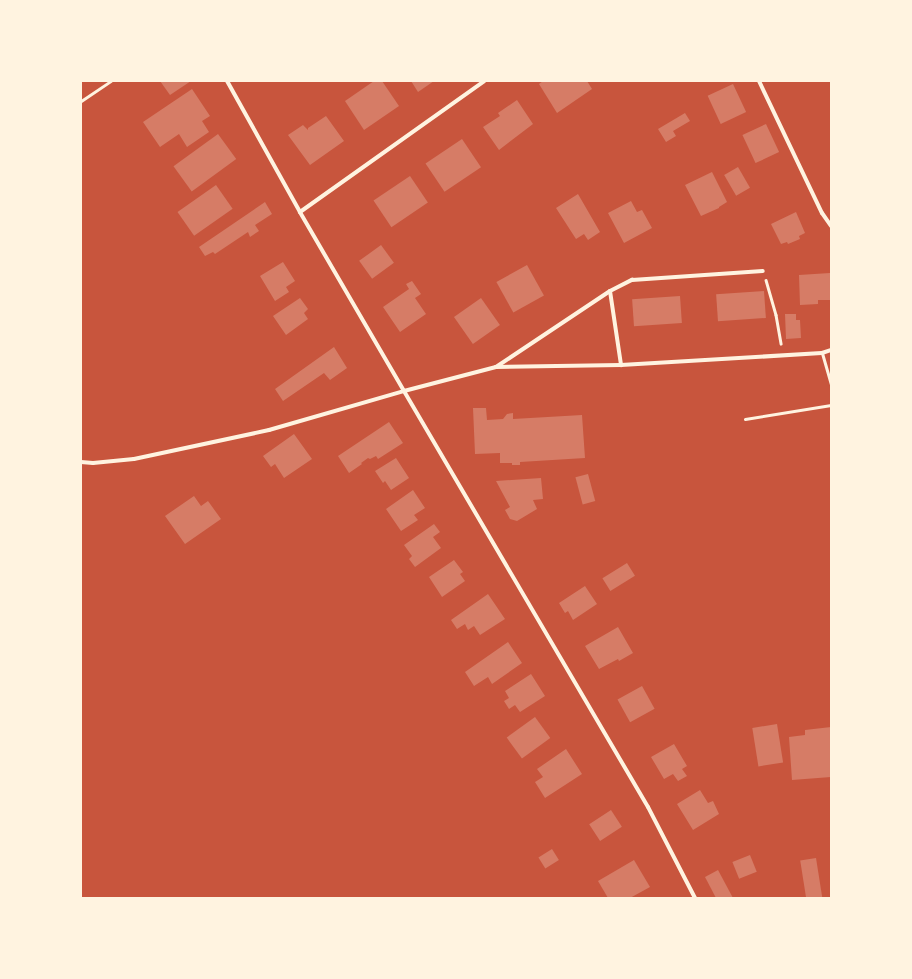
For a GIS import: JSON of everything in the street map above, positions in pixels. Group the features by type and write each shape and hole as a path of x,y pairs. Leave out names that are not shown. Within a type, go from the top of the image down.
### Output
{"street":[{"path":"227,81 300,212 648,807 695,898"},
{"path":"300,212 484,81"},
{"path":"759,81 822,213 831,226"},
{"path":"496,368 610,291 632,280 763,270"},
{"path":"610,291 622,365"},
{"path":"81,462 93,463 134,459 262,432 404,391 496,368 622,365 822,353 831,350"}],"lane":[{"path":"81,101 111,81"},
{"path":"822,353 831,384"},
{"path":"745,419 831,406"}],"path":[{"path":"763,270 776,315 782,355"}],"building":[{"path":"160,81 191,81 170,95"},
{"path":"374,81 382,81 399,106 364,130 345,101"},
{"path":"411,81 434,81 418,92"},
{"path":"543,81 587,81 592,89 557,113 539,84"},
{"path":"733,84 746,112 721,124 708,96"},
{"path":"192,89 210,116 202,121 209,132 187,147 179,134 160,147 143,122"},
{"path":"517,100 533,124 499,150 483,127 500,116 498,113"},
{"path":"685,113 690,121 673,131 676,136 666,142 658,129"},
{"path":"326,116 344,141 310,165 288,135 303,125 308,130 308,128"},
{"path":"766,124 779,152 756,163 742,135"},
{"path":"218,134 236,159 192,191 174,166"},
{"path":"462,139 481,167 445,192 426,164"},
{"path":"738,167 750,188 736,196 724,175"},
{"path":"712,172 727,202 719,208 701,216 685,185"},
{"path":"410,176 428,203 391,227 374,201"},
{"path":"216,185 233,209 194,236 177,212"},
{"path":"578,194 600,232 588,240 584,234 576,239 556,208"},
{"path":"631,201 637,212 642,210 652,228 624,243 608,213"},
{"path":"265,202 272,214 255,225 259,231 250,237 248,232 215,254 213,252 205,256 199,247"},
{"path":"796,212 805,233 799,236 800,239 788,244 787,242 781,244 771,224"},
{"path":"381,245 394,263 372,279 359,261"},
{"path":"283,262 295,281 286,287 289,292 275,301 260,276"},
{"path":"527,265 544,296 513,313 496,282"},
{"path":"830,273 831,300 818,300 818,304 800,305 799,275"},
{"path":"412,281 421,294 415,298 426,314 400,332 383,307 409,289 406,284"},
{"path":"764,291 766,318 718,321 716,294"},
{"path":"680,296 682,323 634,326 632,299"},
{"path":"300,298 308,309 304,313 308,319 286,335 273,316"},
{"path":"481,298 500,325 473,344 454,317"},
{"path":"785,314 796,314 796,320 800,320 801,338 786,339"},
{"path":"334,347 347,368 330,380 324,373 283,401 275,389"},
{"path":"473,408 486,408 487,420 503,419 507,414 513,413 513,419 582,415 585,458 520,462 520,465 512,465 512,463 500,463 500,453 475,454"},
{"path":"389,422 403,443 378,459 376,456 370,459 368,458 349,473 338,456"},
{"path":"294,434 312,459 284,478 275,464 271,467 263,456"},
{"path":"396,458 409,478 391,490 385,481 383,483 375,471"},
{"path":"588,474 595,501 583,504 575,477"},
{"path":"541,478 543,499 533,500 537,509 517,521 510,519 505,510 510,507 496,481"},
{"path":"413,490 425,508 414,515 418,520 401,531 386,509"},
{"path":"194,496 201,506 208,501 221,519 185,544 165,516"},
{"path":"434,524 440,532 433,537 441,548 415,567 409,559 412,556 404,545"},
{"path":"454,560 463,572 460,574 465,581 442,597 429,577"},
{"path":"627,563 635,576 610,591 602,578"},
{"path":"585,586 597,604 573,620 568,611 565,613 559,603"},
{"path":"488,594 505,619 480,635 474,626 468,630 465,624 457,629 451,620"},
{"path":"618,627 633,653 619,661 618,659 599,669 585,646"},
{"path":"508,642 522,663 492,684 488,677 474,686 465,672"},
{"path":"531,674 545,696 520,712 515,705 509,709 504,701 509,698 505,691"},
{"path":"642,686 655,709 630,722 618,700"},
{"path":"535,717 550,738 522,759 507,738"},
{"path":"777,724 783,763 758,766 752,728"},
{"path":"831,727 831,777 792,780 789,737 805,735 805,730"},
{"path":"674,744 687,766 682,769 687,776 678,781 673,774 664,779 651,757"},
{"path":"566,749 582,774 545,798 535,782 543,777 537,769"},
{"path":"700,790 708,803 713,801 719,814 693,830 677,804"},
{"path":"611,810 622,827 600,841 589,824"},
{"path":"552,849 559,860 545,869 538,857"},
{"path":"750,855 757,872 739,879 732,862"},
{"path":"816,858 822,898 806,898 800,861"},
{"path":"634,860 650,887 630,898 608,898 598,881"},
{"path":"718,870 733,898 716,898 705,877"}]}
